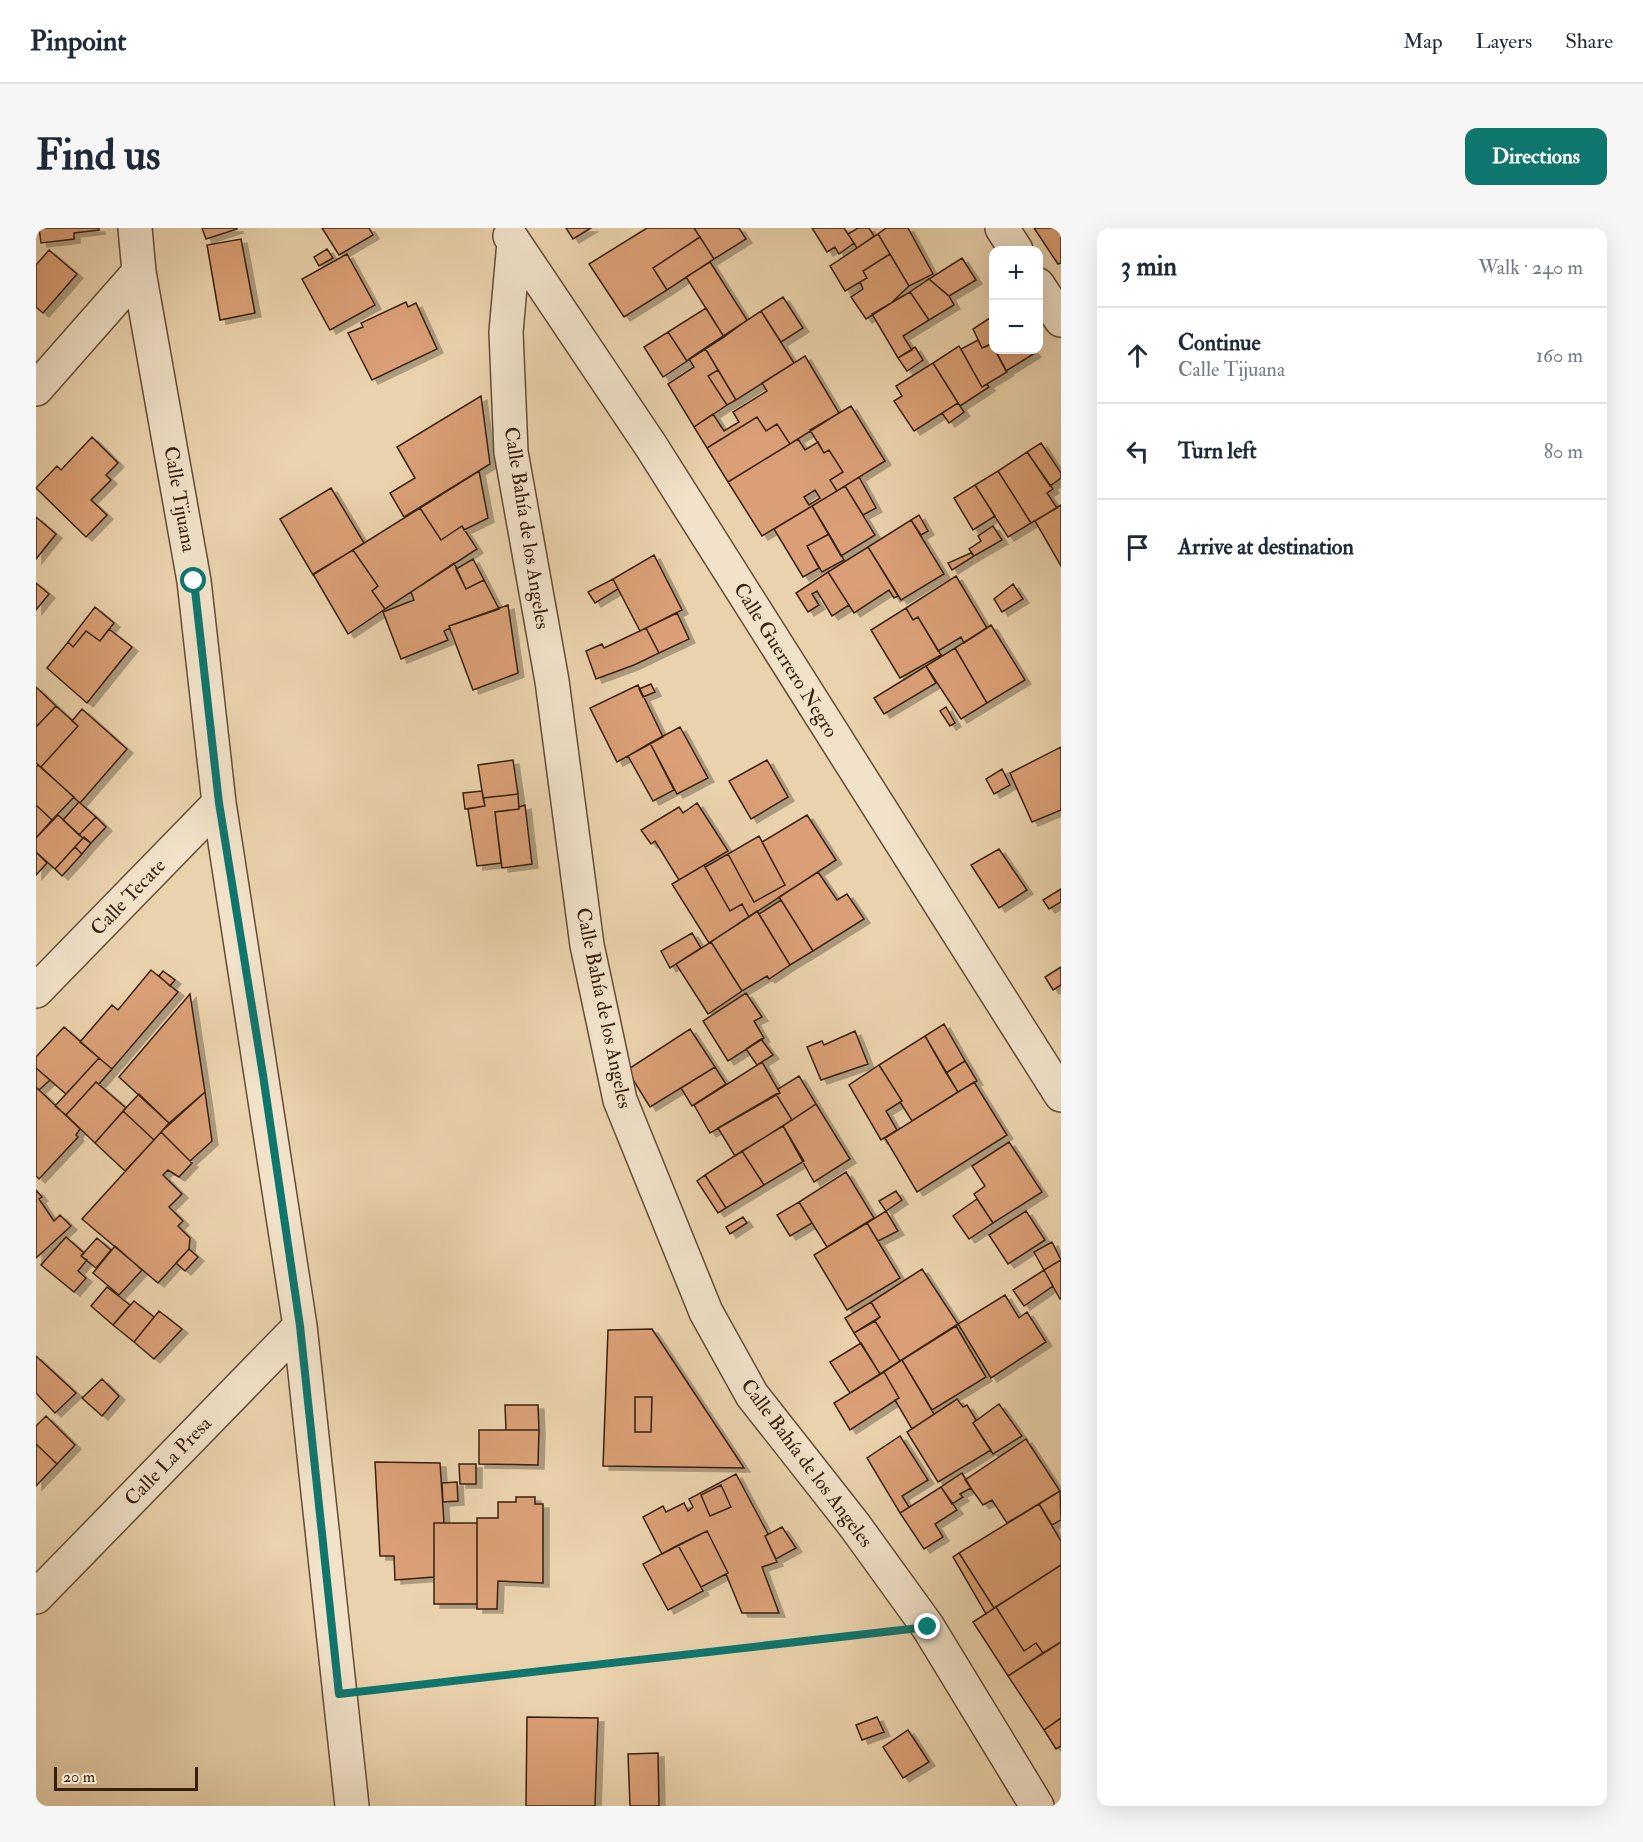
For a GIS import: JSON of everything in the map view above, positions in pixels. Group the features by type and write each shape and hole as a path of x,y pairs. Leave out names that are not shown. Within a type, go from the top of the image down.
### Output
{"street":[{"name":"Calle Tijuana","path":"135,228 140,272 194,581 219,803 263,1075 300,1326 352,1806"},
{"path":"1002,228 1013,246"},
{"name":"Calle Guerrero Negro","path":"510,235 651,446 1061,1095"},
{"name":"Calle Bahía de los Angeles","path":"510,235 506,332 511,452 552,681 587,945 620,1100 706,1312 752,1395 855,1526 928,1627 1037,1806"},
{"path":"36,389 140,272"},
{"path":"1043,293 1061,320"},
{"name":"Calle Tecate","path":"36,991 219,803"},
{"name":"Calle La Presa","path":"36,1597 300,1326"}],"path":[{"path":"339,1694 928,1627"}],"building":[{"path":"39,228 99,228 99,230 74,233 74,239 41,243"},
{"path":"202,228 237,228 237,229 206,239"},
{"path":"322,228 369,228 373,235 339,255"},
{"path":"566,228 591,228 573,239"},
{"path":"647,228 694,228 700,237 653,268 667,290 624,317 589,264"},
{"path":"694,228 739,228 746,239 714,259"},
{"path":"812,228 844,228 854,243 839,254 835,247 827,252"},
{"path":"858,228 869,228 874,236 857,248 848,234"},
{"path":"886,228 908,228 933,274 909,286 878,234"},
{"path":"1034,228 1061,228 1061,263 1058,264"},
{"path":"878,234 890,254 863,271 867,278 845,291 830,266"},
{"path":"700,237 714,259 667,290 653,268"},
{"path":"241,239 255,313 220,320 207,245"},
{"path":"327,249 333,258 319,266 314,257"},
{"path":"49,250 77,274 43,313 36,307 36,265"},
{"path":"347,254 375,305 330,330 302,279"},
{"path":"890,254 909,286 890,304 866,319 851,297 863,289 860,282 867,278 863,271"},
{"path":"962,258 976,280 949,296 929,279"},
{"path":"710,262 747,320 724,337 686,277"},
{"path":"929,279 949,296 954,305 929,320 910,292"},
{"path":"910,292 929,320 903,336 912,350 898,358 872,314"},
{"path":"783,297 803,328 781,342 761,311"},
{"path":"406,302 408,307 416,303 437,349 372,380 348,333 363,327 361,323"},
{"path":"706,308 724,337 687,361 668,332"},
{"path":"761,311 794,363 736,400 705,348"},
{"path":"989,319 989,345 982,348 973,329"},
{"path":"668,332 687,361 663,377 644,347"},
{"path":"978,340 982,348 989,345 989,354 997,354 1007,372 982,387 961,349"},
{"path":"959,346 982,387 987,384 989,387 960,406 933,363"},
{"path":"915,347 923,360 907,371 898,358"},
{"path":"705,348 718,370 708,376 727,405 694,427 668,384 694,367 689,359"},
{"path":"997,354 1033,354 1006,371"},
{"path":"805,356 839,413 790,444 777,424 766,431 757,417 707,448 694,427 713,414 724,431 739,422 733,412 767,391 762,383"},
{"path":"933,363 958,403 914,431 894,401 902,396 896,386"},
{"path":"718,370 736,400 727,405 708,376"},
{"path":"481,396 490,464 404,517 390,493 415,478 397,447"},
{"path":"958,403 964,412 949,423 942,413"},
{"path":"851,406 885,461 837,491 830,480 843,472 829,450 824,453 810,430"},
{"path":"757,417 766,431 777,424 790,444 728,482 707,448"},
{"path":"92,437 118,463 106,475 111,480 91,500 107,515 86,537 36,488 57,466 61,470"},
{"path":"798,439 805,450 818,442 824,453 829,450 843,472 830,480 837,491 762,536 728,482","holes":["815,490 820,498 809,505 804,497"]},
{"path":"1041,443 1061,473 1061,478 1050,486 1027,452"},
{"path":"1027,452 1053,489 1047,493 1057,508 1031,523 998,471"},
{"path":"479,471 488,518 464,530 462,526 441,540 420,508"},
{"path":"998,471 1031,523 1008,537 975,485"},
{"path":"859,477 876,508 863,515 845,486"},
{"path":"975,485 995,516 973,530 954,498"},
{"path":"845,486 875,535 841,556 812,506"},
{"path":"331,488 364,543 313,575 280,519"},
{"path":"1061,505 1061,566 1035,521"},
{"path":"812,506 829,534 807,546 819,568 803,577 774,529"},
{"path":"420,508 441,540 462,526 477,549 385,609 372,591 378,586 353,550"},
{"path":"919,515 928,531 921,535 911,520"},
{"path":"36,517 56,534 36,559"},
{"path":"911,520 944,574 901,600 868,547"},
{"path":"993,526 1002,540 974,556 969,549 981,541 978,536"},
{"path":"829,534 844,560 822,572 807,546"},
{"path":"868,547 898,596 894,598 889,590 854,613 828,572"},
{"path":"353,550 378,586 372,591 385,609 348,634 313,574"},
{"path":"971,553 974,556 952,570 948,563"},
{"path":"654,555 682,610 640,631 613,579"},
{"path":"473,559 484,580 466,589 456,569"},
{"path":"454,563 466,589 484,580 499,609 449,626 450,628 444,631 448,640 401,659 383,612 414,600 411,592"},
{"path":"828,572 849,605 832,616 817,591 812,594 819,605 808,612 796,593"},
{"path":"956,576 987,628 964,643 961,637 938,651 918,617 913,620 906,608"},
{"path":"613,579 618,589 595,603 588,592"},
{"path":"36,583 49,594 36,610"},
{"path":"1013,584 1023,599 1002,612 994,599"},
{"path":"508,605 518,673 473,690 449,626"},
{"path":"95,607 114,623 100,641 86,631 73,647 68,642"},
{"path":"906,608 913,620 918,617 941,655 900,678 871,630"},
{"path":"677,613 689,639 659,653 646,628"},
{"path":"991,625 1025,680 987,703 955,648"},
{"path":"646,628 659,653 596,679 586,651 602,644 604,648"},
{"path":"109,629 132,647 87,703 47,668 68,642 73,647 86,631 100,641"},
{"path":"955,648 987,703 961,719 926,666"},
{"path":"926,666 936,683 884,714 874,698"},
{"path":"651,684 655,692 643,697 639,689"},
{"path":"638,685 663,737 617,762 590,708"},
{"path":"36,687 56,706 36,727"},
{"path":"56,706 78,726 41,767 36,763 36,727"},
{"path":"946,707 955,723 950,726 940,711"},
{"path":"82,709 127,749 80,803 41,767 78,726 72,721"},
{"path":"680,727 708,778 677,794 650,743"},
{"path":"650,743 674,790 653,801 628,756"},
{"path":"1061,747 1061,810 1032,822 1010,773"},
{"path":"513,760 518,794 483,798 478,765"},
{"path":"767,760 788,797 751,819 729,781"},
{"path":"38,765 74,797 52,820 36,805 36,767"},
{"path":"1002,769 1010,785 994,794 986,779"},
{"path":"482,791 485,806 465,809 463,793"},
{"path":"518,794 519,809 495,812 501,863 477,866 468,809 485,806 483,798"},
{"path":"79,802 96,817 79,835 63,820"},
{"path":"697,803 728,851 679,880 655,841 651,844 641,830 679,807 683,813"},
{"path":"36,805 52,820 36,838"},
{"path":"525,805 532,864 502,868 495,812 519,809"},
{"path":"58,815 83,838 55,869 36,852 36,838"},
{"path":"807,815 836,860 749,917 742,904 730,911 705,867 728,854 754,902 785,885 762,842"},
{"path":"96,817 106,827 91,843 79,835"},
{"path":"759,836 785,885 754,902 728,854"},
{"path":"84,837 91,843 82,854 75,847"},
{"path":"75,847 82,854 62,876 55,869"},
{"path":"999,849 1027,890 999,908 971,865"},
{"path":"36,852 47,863 36,875"},
{"path":"704,865 730,911 742,904 749,917 709,943 672,884"},
{"path":"818,872 837,900 847,894 864,919 813,951 779,897"},
{"path":"1061,889 1061,902 1049,909 1043,900"},
{"path":"781,900 813,951 790,965 759,914"},
{"path":"757,911 790,965 769,979 767,976 742,991 711,942"},
{"path":"692,933 701,948 670,968 661,951"},
{"path":"711,942 742,991 708,1014 676,964"},
{"path":"1061,967 1061,985 1053,990 1045,977"},
{"path":"151,970 178,992 112,1069 80,1042 112,1005 118,1010"},
{"path":"163,971 175,980 170,986 159,976"},
{"path":"746,993 762,1017 754,1021 764,1038 728,1061 703,1021"},
{"path":"190,994 205,1092 169,1123 119,1077"},
{"path":"944,1024 965,1061 946,1073 925,1036"},
{"path":"64,1027 99,1058 66,1094 36,1068 36,1057"},
{"path":"690,1029 715,1067 650,1107 627,1070"},
{"path":"855,1031 868,1064 821,1080 807,1047 822,1041 824,1045"},
{"path":"925,1036 958,1092 912,1121 879,1065"},
{"path":"761,1039 773,1055 757,1065 746,1049"},
{"path":"99,1058 112,1069 99,1084 96,1082 66,1115 55,1106"},
{"path":"965,1061 977,1081 958,1092 946,1073"},
{"path":"762,1062 780,1093 710,1133 694,1105"},
{"path":"879,1065 902,1101 886,1111 897,1130 881,1140 849,1085"},
{"path":"715,1067 726,1084 692,1106 681,1088"},
{"path":"36,1068 50,1080 39,1090 36,1087"},
{"path":"799,1076 816,1104 792,1120 776,1094 780,1093 778,1089"},
{"path":"96,1082 126,1108 95,1143 66,1115"},
{"path":"974,1082 1007,1135 917,1192 885,1138"},
{"path":"36,1087 80,1129 76,1135 78,1137 39,1179 36,1176"},
{"path":"205,1092 212,1141 190,1161 161,1132"},
{"path":"139,1094 169,1123 154,1140 123,1111"},
{"path":"776,1094 792,1120 735,1156 718,1128"},
{"path":"816,1104 850,1159 814,1182 783,1126"},
{"path":"123,1111 154,1140 125,1171 95,1143"},
{"path":"783,1126 804,1161 764,1185 742,1151"},
{"path":"161,1132 192,1163 179,1177 168,1170 163,1175 182,1194 169,1207 183,1221 178,1226 190,1238 189,1249 158,1283 82,1219"},
{"path":"1009,1142 1042,1192 993,1223 974,1194 985,1186 972,1166"},
{"path":"742,1151 764,1185 726,1208 705,1175"},
{"path":"846,1172 874,1218 827,1247 799,1202"},
{"path":"705,1175 726,1208 718,1213 697,1181"},
{"path":"36,1190 42,1197 39,1199 54,1221 60,1215 71,1226 36,1258"},
{"path":"896,1191 902,1200 886,1211 879,1201"},
{"path":"977,1199 993,1223 969,1239 953,1216"},
{"path":"799,1202 812,1223 790,1236 777,1215"},
{"path":"886,1211 898,1231 878,1241 867,1223"},
{"path":"1026,1211 1045,1240 1008,1264 989,1235"},
{"path":"743,1217 747,1223 730,1234 726,1227"},
{"path":"867,1223 900,1278 847,1310 814,1255"},
{"path":"66,1237 84,1253 81,1256 87,1260 78,1271 86,1278 74,1292 41,1265"},
{"path":"97,1238 111,1250 96,1268 81,1256"},
{"path":"1052,1242 1061,1260 1044,1270 1034,1252"},
{"path":"115,1246 142,1270 119,1295 93,1273"},
{"path":"189,1249 198,1257 185,1271 176,1263"},
{"path":"1061,1260 1061,1299 1060,1299 1044,1270"},
{"path":"922,1269 958,1324 900,1361 875,1321 880,1317 871,1302"},
{"path":"1044,1270 1053,1286 1024,1306 1013,1290"},
{"path":"107,1287 130,1305 113,1325 91,1306"},
{"path":"1005,1295 1019,1318 1027,1312 1046,1342 991,1378 958,1324"},
{"path":"134,1301 154,1317 134,1342 113,1325"},
{"path":"871,1302 880,1317 854,1333 845,1318"},
{"path":"159,1311 182,1329 154,1359 134,1342"},
{"path":"875,1321 900,1361 880,1374 854,1333"},
{"path":"956,1326 986,1377 932,1410 902,1360"},
{"path":"652,1329 744,1468 603,1466 608,1330","holes":["635,1397 652,1397 651,1432 635,1432"]},
{"path":"861,1343 880,1374 850,1393 830,1362"},
{"path":"36,1356 76,1393 55,1413 36,1393"},
{"path":"902,1360 934,1414 912,1429 895,1400 899,1398 884,1372"},
{"path":"884,1372 899,1398 850,1430 834,1403"},
{"path":"102,1379 119,1396 102,1416 82,1398"},
{"path":"635,1397 652,1397 651,1432 635,1432"},
{"path":"957,1399 963,1407 967,1405 976,1420 973,1423 991,1450 938,1482 907,1432"},
{"path":"999,1404 1022,1436 993,1454 973,1423"},
{"path":"505,1405 538,1405 539,1430 506,1430"},
{"path":"46,1416 75,1445 57,1464 36,1444 36,1426"},
{"path":"479,1430 539,1430 538,1465 479,1464"},
{"path":"900,1436 928,1480 902,1496 909,1507 900,1513 867,1458"},
{"path":"1026,1439 1060,1491 1007,1523 992,1500 983,1505 965,1480"},
{"path":"36,1444 57,1464 36,1486"},
{"path":"375,1462 440,1463 444,1523 434,1523 434,1577 395,1580 394,1556 380,1556"},
{"path":"459,1464 476,1464 476,1484 460,1484"},
{"path":"962,1473 971,1488 960,1494 963,1497 952,1504 941,1487"},
{"path":"736,1474 768,1534 765,1536 777,1562 762,1567 779,1613 742,1613 726,1574 728,1573 707,1531 662,1554 643,1517 663,1506 666,1512 684,1503 688,1511 693,1507 689,1499","holes":["721,1485 731,1507 710,1516 701,1495"]},
{"path":"457,1482 458,1501 443,1502 442,1483"},
{"path":"721,1485 731,1507 710,1516 701,1495"},
{"path":"941,1487 957,1510 935,1524 943,1537 924,1549 900,1513"},
{"path":"1060,1491 1061,1520 1052,1525 1039,1504"},
{"path":"516,1497 535,1497 535,1504 543,1504 543,1583 498,1581 497,1609 477,1609 477,1518 498,1518 498,1502 516,1502"},
{"path":"1039,1504 1061,1541 1061,1565 994,1608 959,1553"},
{"path":"434,1523 477,1523 477,1604 434,1604"},
{"path":"782,1527 796,1548 776,1559 765,1536"},
{"path":"707,1531 728,1573 701,1587 678,1545"},
{"path":"678,1545 703,1591 668,1610 643,1564"},
{"path":"959,1553 994,1608 986,1614 953,1557"},
{"path":"1061,1565 1061,1642 1043,1653 1036,1643 1024,1651 996,1607"},
{"path":"996,1607 1024,1651 1036,1643 1043,1653 1008,1676 973,1622"},
{"path":"1061,1642 1061,1718 1044,1730 1008,1676"},
{"path":"527,1717 598,1718 595,1806 526,1806"},
{"path":"877,1717 884,1732 862,1740 856,1725"},
{"path":"1061,1718 1061,1746 1056,1749 1044,1730"},
{"path":"908,1730 929,1762 903,1778 883,1747"},
{"path":"658,1753 659,1806 630,1806 628,1754"}],"route":[{"path":"194,581 219,803 263,1075 300,1326 339,1694 928,1627"}]}
